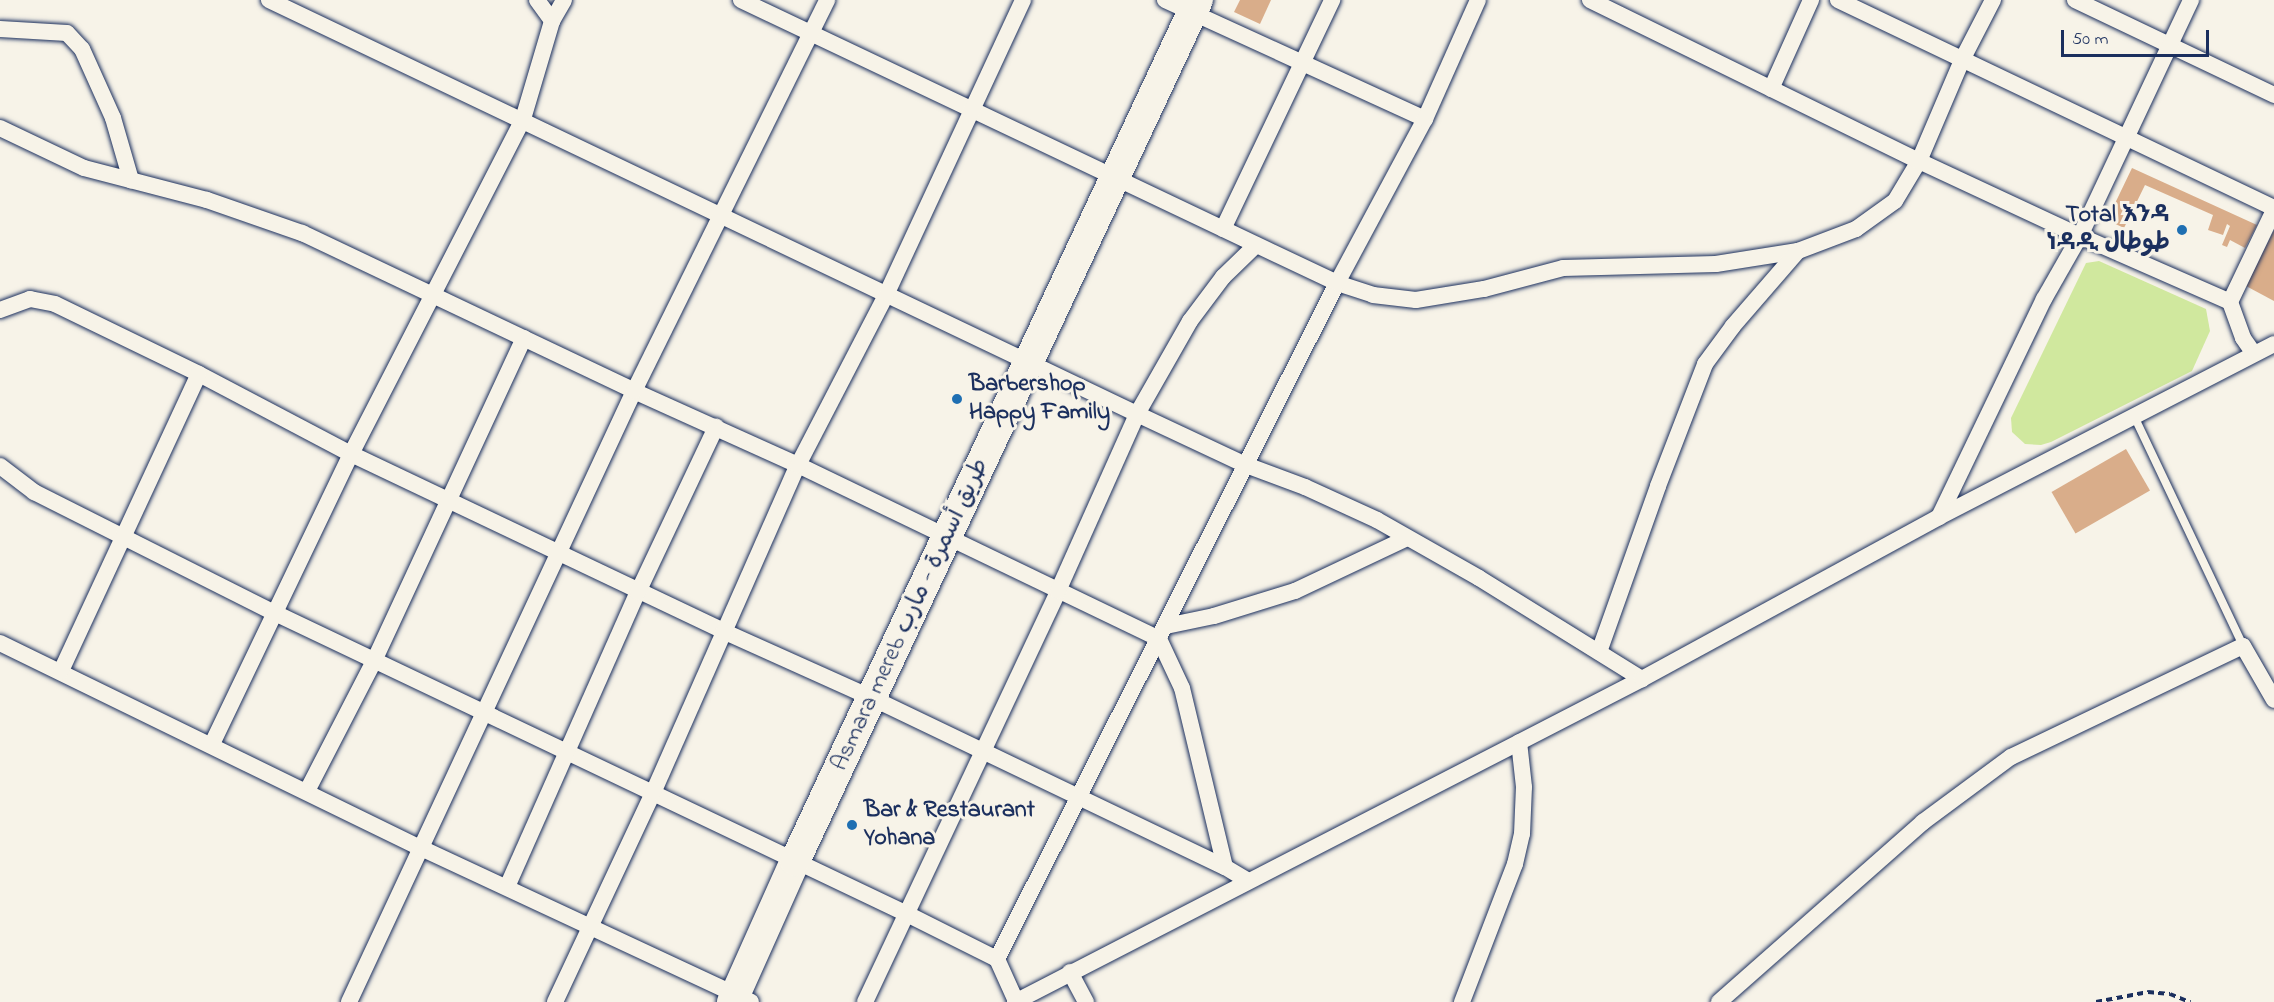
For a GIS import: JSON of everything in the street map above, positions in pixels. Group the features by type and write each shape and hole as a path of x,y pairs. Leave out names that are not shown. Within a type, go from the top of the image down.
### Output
{"highway":[{"name":"Asmara mereb طريق أسمرة - مارب","path":"740,1000 795,861 1195,7"}],"street":[{"path":"269,0 523,119 1137,414 1246,465 1305,487 1377,520 1642,679"},
{"path":"537,0 552,21"},
{"path":"212,744 351,454 523,119 552,21 564,0"},
{"path":"741,0 1337,283 1373,295 1416,300 1484,289 1563,268 1716,264 1798,250 1856,229 1895,201 1919,160 1962,60 1993,0"},
{"path":"349,1002 634,391 827,0"},
{"path":"555,1002 653,793 798,465 887,293 1023,0"},
{"path":"1165,0 1195,7 1303,63 1425,119"},
{"path":"1224,229 1332,0"},
{"path":"997,959 1080,798 1337,283 1425,119 1478,0"},
{"path":"1590,0 2080,236 2230,302"},
{"path":"1771,89 1811,0"},
{"path":"1838,0 2274,209 2230,302 2243,339 2254,354"},
{"path":"2075,0 2274,95"},
{"path":"1939,517 2044,299 2080,236 2191,0"},
{"path":"0,29 67,33 82,50 113,118 131,180"},
{"path":"0,128 84,168 207,200 302,233 634,391 798,465 1058,591 1162,633 1295,591 1407,538"},
{"path":"865,1002 905,912 1058,591 1137,414 1190,321 1223,277 1256,244"},
{"path":"1599,652 1658,486 1706,364 1733,326 1798,250"},
{"path":"0,310 30,299 55,304 199,374 351,454 450,502 723,632 872,698 1225,867 1248,881"},
{"path":"307,791 374,661 450,502 524,338"},
{"path":"0,466 34,492 276,614 905,912 997,959 1015,1002 1642,679 1939,517 2274,344"},
{"path":"61,671 125,538 199,374"},
{"path":"507,888 638,592 716,427"},
{"path":"1162,633 1182,688 1225,867"},
{"path":"0,643 740,1000"},
{"path":"1719,1002 1923,822 2011,757 2243,646 2274,700"},
{"path":"1462,1002 1515,864 1522,834 1524,787 1519,742"},
{"path":"1070,972 1086,1002"}],"lane":[{"path":"2134,415 2243,646"}],"path":[{"path":"2096,1002 2148,992 2170,994 2190,1002"}],"green space":[{"path":"2099,261 2206,309 2210,331 2192,371 2051,442 2041,445 2025,444 2012,432 2011,418 2086,263"}],"building":[{"path":"1240,0 1271,0 1260,24 1234,12"},
{"path":"2132,168 2257,225 2245,248 2230,240 2227,247 2222,245 2230,226 2227,224 2223,235 2208,230 2213,215 2145,185 2124,228 2107,220"},
{"path":"2274,230 2274,301 2246,286"},
{"path":"2126,449 2150,491 2076,534 2052,492"}],"place":[{"name":"Total እንዳ ነዳዲ طوطال","path":"2182,230"},
{"name":"Barbershop Happy Family","path":"957,399"},
{"name":"Bar & Restaurant Yohana","path":"852,825"}]}
